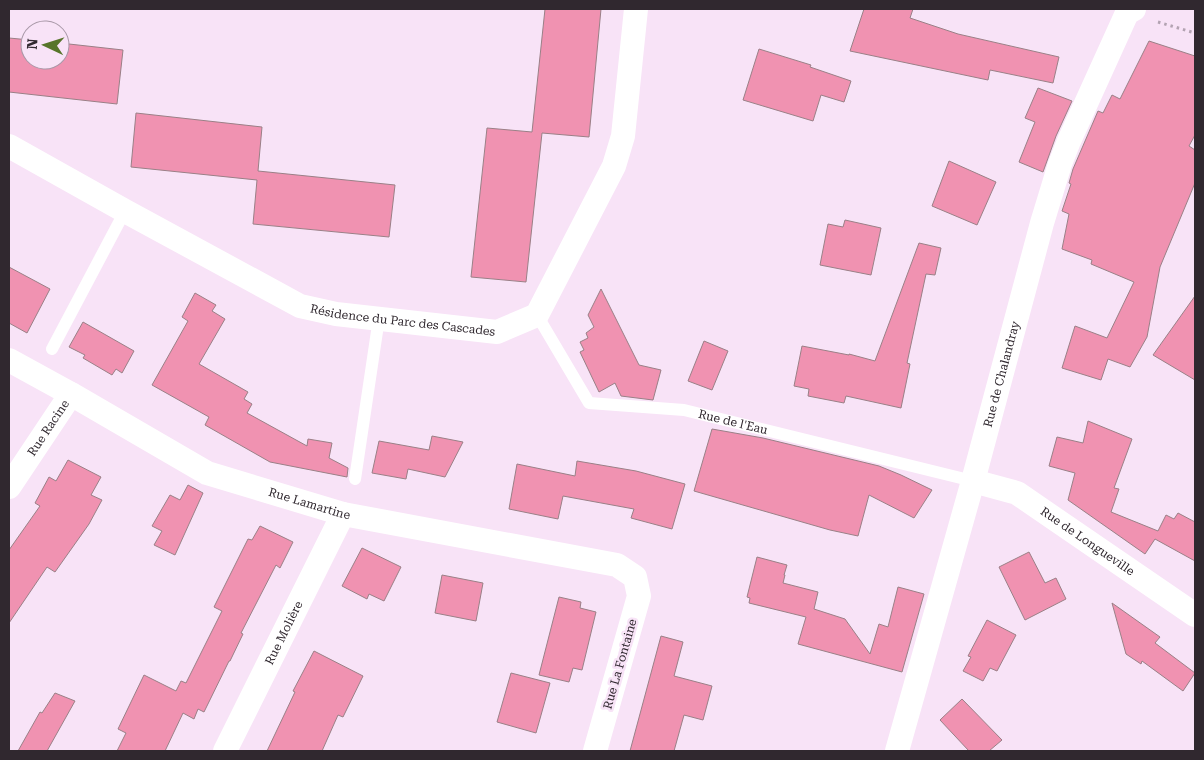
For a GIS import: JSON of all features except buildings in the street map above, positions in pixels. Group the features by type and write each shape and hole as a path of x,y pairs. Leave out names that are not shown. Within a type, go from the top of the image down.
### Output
{"street":[{"path":"537,315 614,166 623,136 636,9"},
{"name":"Rue de Chalandray","path":"900,749 1042,223 1060,164 1124,10"},
{"name":"Résidence du Parc des Cascades","path":"9,146 300,306 336,314 497,332 537,315"},
{"name":"Rue Lamartine","path":"9,360 207,473 344,514 616,565 635,577"},
{"name":"Rue Racine","path":"9,487 71,394"},
{"name":"Rue de Longueville","path":"973,480 1017,493 1195,615"},
{"name":"Rue Molière","path":"226,751 344,514"},
{"name":"Rue La Fontaine","path":"595,751 639,596 635,577"}],"lane":[{"path":"52,348 125,211"},
{"name":"Rue de l'Eau","path":"537,315 589,403 684,410 973,480"},
{"path":"355,479 379,318"}],"path":[{"path":"1124,10 1195,33"}]}
